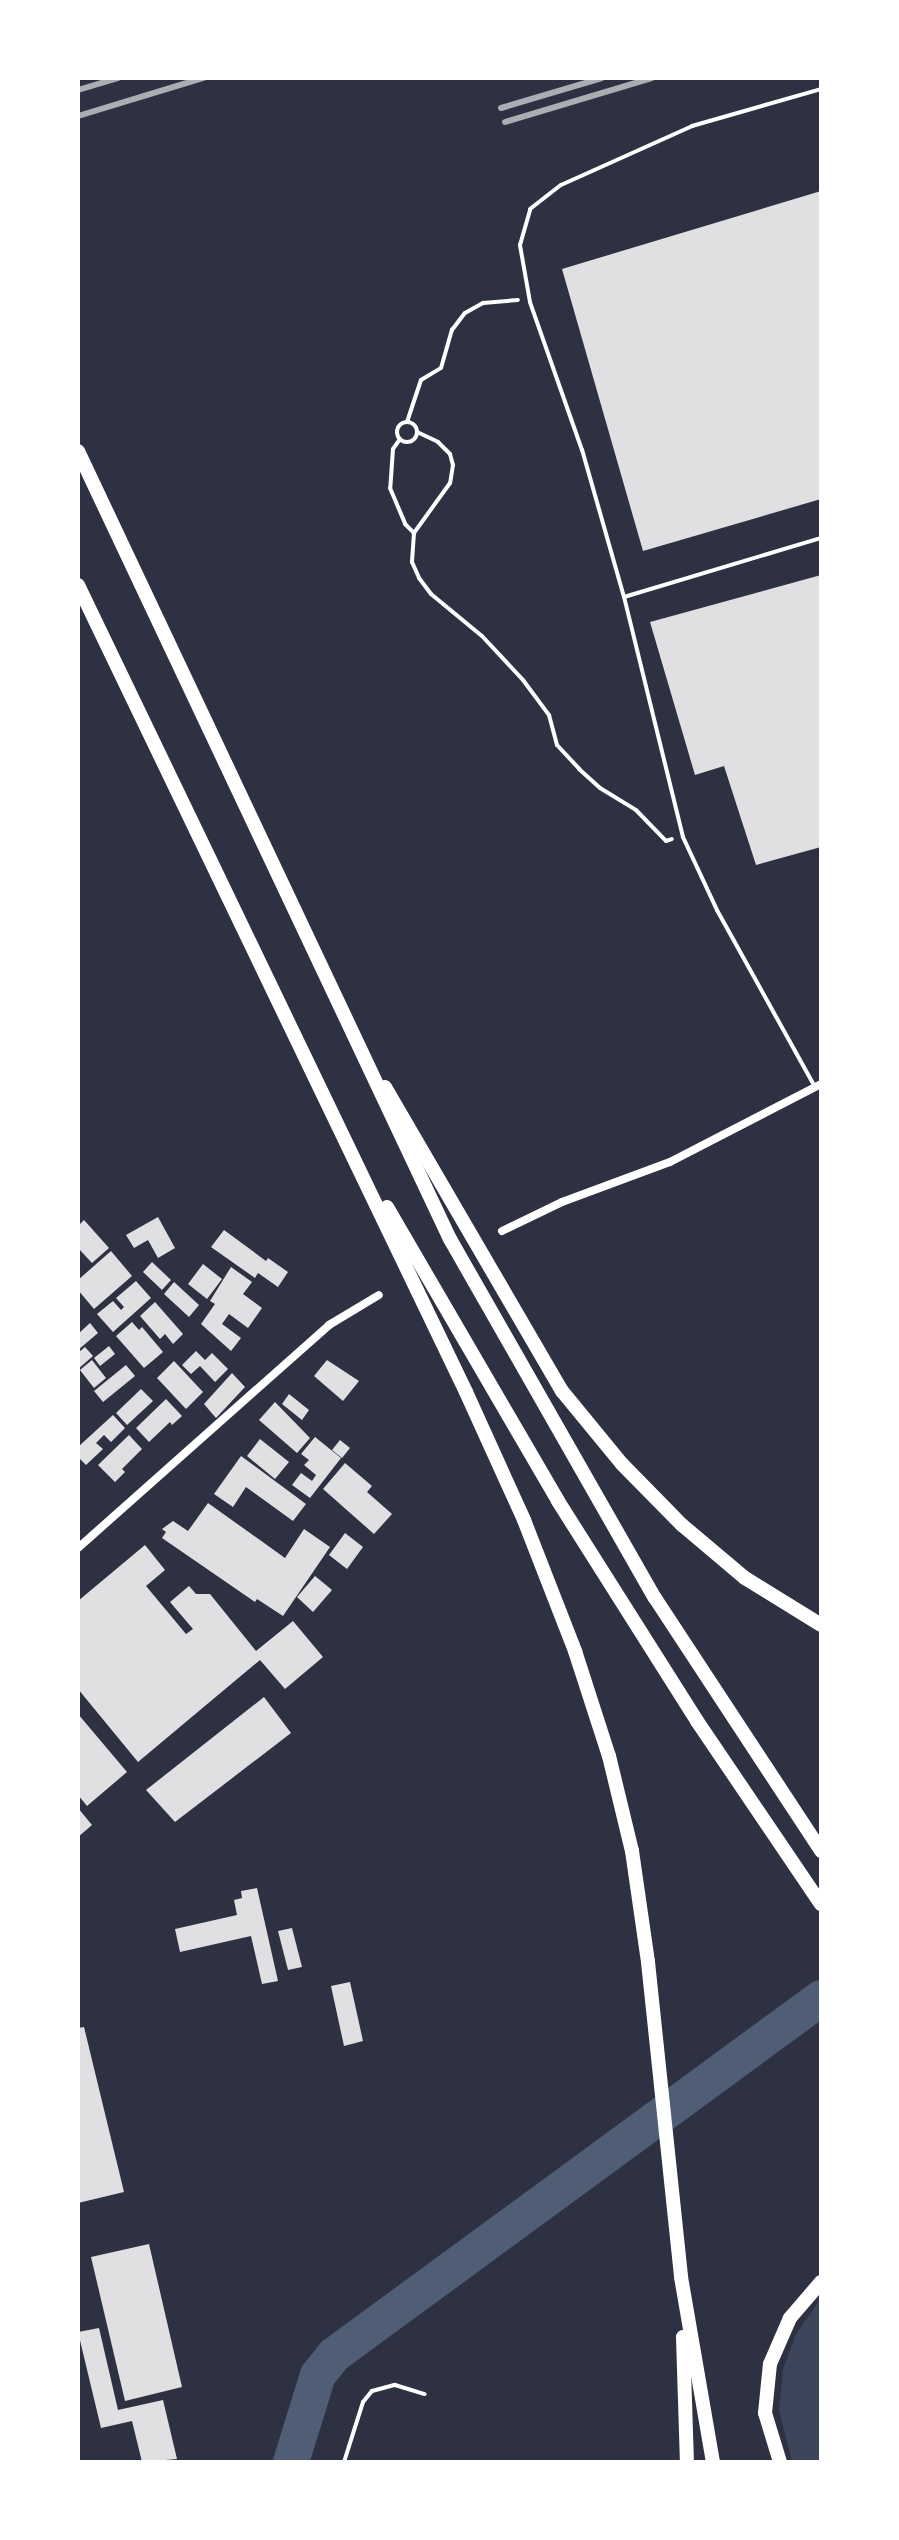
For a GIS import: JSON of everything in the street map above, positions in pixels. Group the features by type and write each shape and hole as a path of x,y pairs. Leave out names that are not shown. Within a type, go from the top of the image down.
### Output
{"highway":[{"path":"78,451 364,1053 399,1138 506,1342 655,1598 821,1851"},
{"path":"78,585 479,1420 524,1520 575,1651 609,1756 632,1851 661,2074 681,2277 687,2462"},
{"path":"364,1053 417,1137 465,1228 562,1391 622,1464 682,1525 745,1578 821,1625"},
{"path":"335,1117 566,1514 697,1721 821,1904"},
{"path":"681,2277 713,2462"},
{"path":"780,2462 765,2413 770,2364 790,2318 821,2282"}],"street":[{"path":"502,1231 562,1202 670,1162 818,1085"},
{"path":"78,1548 329,1325 379,1295"}],"lane":[{"path":"818,1085 717,910 683,837 624,597 582,450 530,302 520,245 530,209 561,185 692,126 821,89"},
{"path":"624,597 821,538"},
{"path":"344,2462 363,2402 372,2391 395,2385 425,2394"}],"path":[{"path":"414,533 405,524 390,488 393,449 400,439 398,429 407,422 421,380 441,368 452,330 465,313 483,303 510,299 530,302"},
{"path":"407,422 417,432 438,442 450,454 453,465 445,491 414,533 412,562 419,578 523,680 549,715 557,745 600,788 636,810 666,841 683,837"},
{"path":"400,439 413,441 417,432"}],"shaded area":[{"path":"821,2298 821,2462 792,2462 779,2410 783,2369 796,2334"}],"building":[{"path":"821,191 821,499 643,551 562,269"},
{"path":"821,575 821,847 756,865 724,766 695,775 650,622"},
{"path":"158,1217 175,1248 158,1258 148,1240 134,1248 126,1235"},
{"path":"84,1220 109,1248 92,1263 78,1248 78,1226"},
{"path":"224,1230 266,1261 268,1258 288,1272 278,1287 258,1273 255,1278 211,1247"},
{"path":"111,1251 132,1276 94,1309 78,1290 78,1280"},
{"path":"152,1262 171,1280 162,1290 143,1272"},
{"path":"203,1264 222,1279 207,1299 188,1284"},
{"path":"231,1267 252,1282 243,1294 262,1308 248,1328 229,1314 222,1324 241,1338 231,1351 201,1324 215,1304 210,1301"},
{"path":"136,1281 151,1298 113,1332 97,1314 113,1301 121,1310 124,1307 116,1298"},
{"path":"174,1282 199,1305 189,1317 164,1294"},
{"path":"155,1302 183,1334 173,1344 165,1334 160,1339 140,1316"},
{"path":"132,1322 139,1330 142,1327 163,1352 144,1368 116,1336"},
{"path":"90,1323 98,1333 78,1350 78,1334"},
{"path":"109,1346 115,1354 100,1366 94,1358"},
{"path":"85,1347 93,1356 78,1369 78,1353"},
{"path":"196,1351 205,1360 212,1353 228,1369 215,1382 200,1366 191,1374 182,1365"},
{"path":"92,1360 106,1378 94,1388 80,1370"},
{"path":"327,1360 359,1381 343,1401 314,1376"},
{"path":"174,1361 203,1392 186,1409 157,1378"},
{"path":"126,1365 135,1376 103,1402 94,1391"},
{"path":"232,1373 245,1387 216,1418 204,1404"},
{"path":"141,1389 153,1401 127,1425 116,1413"},
{"path":"289,1394 309,1410 302,1420 282,1404"},
{"path":"166,1399 182,1416 172,1425 170,1422 149,1442 136,1428"},
{"path":"275,1402 310,1438 297,1453 259,1420"},
{"path":"113,1415 125,1428 111,1442 104,1435 96,1443 103,1449 86,1465 78,1457 78,1447"},
{"path":"129,1435 142,1449 122,1469 125,1472 115,1482 98,1465"},
{"path":"315,1437 341,1458 310,1498 292,1485 301,1473 312,1481 316,1475 304,1465 309,1460 301,1454"},
{"path":"260,1439 289,1462 275,1479 247,1456"},
{"path":"340,1440 350,1448 342,1458 332,1450"},
{"path":"241,1456 306,1504 293,1521 246,1487 233,1507 214,1494"},
{"path":"345,1463 372,1486 367,1492 392,1514 374,1534 323,1489"},
{"path":"208,1503 285,1558 304,1529 330,1547 283,1616 257,1599 255,1602 162,1538 166,1532 162,1529 173,1521 188,1531"},
{"path":"345,1533 363,1547 347,1569 329,1555"},
{"path":"145,1545 165,1570 146,1586 186,1634 193,1629 170,1602 189,1586 196,1594 210,1594 256,1651 293,1621 323,1657 285,1689 260,1660 138,1762 78,1689 78,1601"},
{"path":"315,1576 332,1590 313,1612 297,1597"},
{"path":"264,1697 291,1733 175,1822 146,1790"},
{"path":"78,1714 127,1772 87,1806 78,1795"},
{"path":"78,1808 92,1825 78,1837"},
{"path":"257,1888 278,1981 262,1984 251,1936 180,1952 175,1929 237,1915 234,1900 242,1898 241,1891"},
{"path":"292,1928 302,1967 288,1970 278,1931"},
{"path":"350,1982 363,2041 344,2046 331,1986"},
{"path":"84,2027 124,2192 78,2203 78,2028"},
{"path":"149,2244 182,2387 125,2401 91,2257"},
{"path":"99,2328 118,2410 163,2400 177,2459 142,2462 132,2421 101,2428 78,2332"}],"waterway":[{"path":"291,2462 318,2375 334,2355 821,1998"}],"railway":[{"path":"78,90 118,78"},
{"path":"78,116 203,78"},
{"path":"501,108 602,78"},
{"path":"505,122 652,78"}]}
